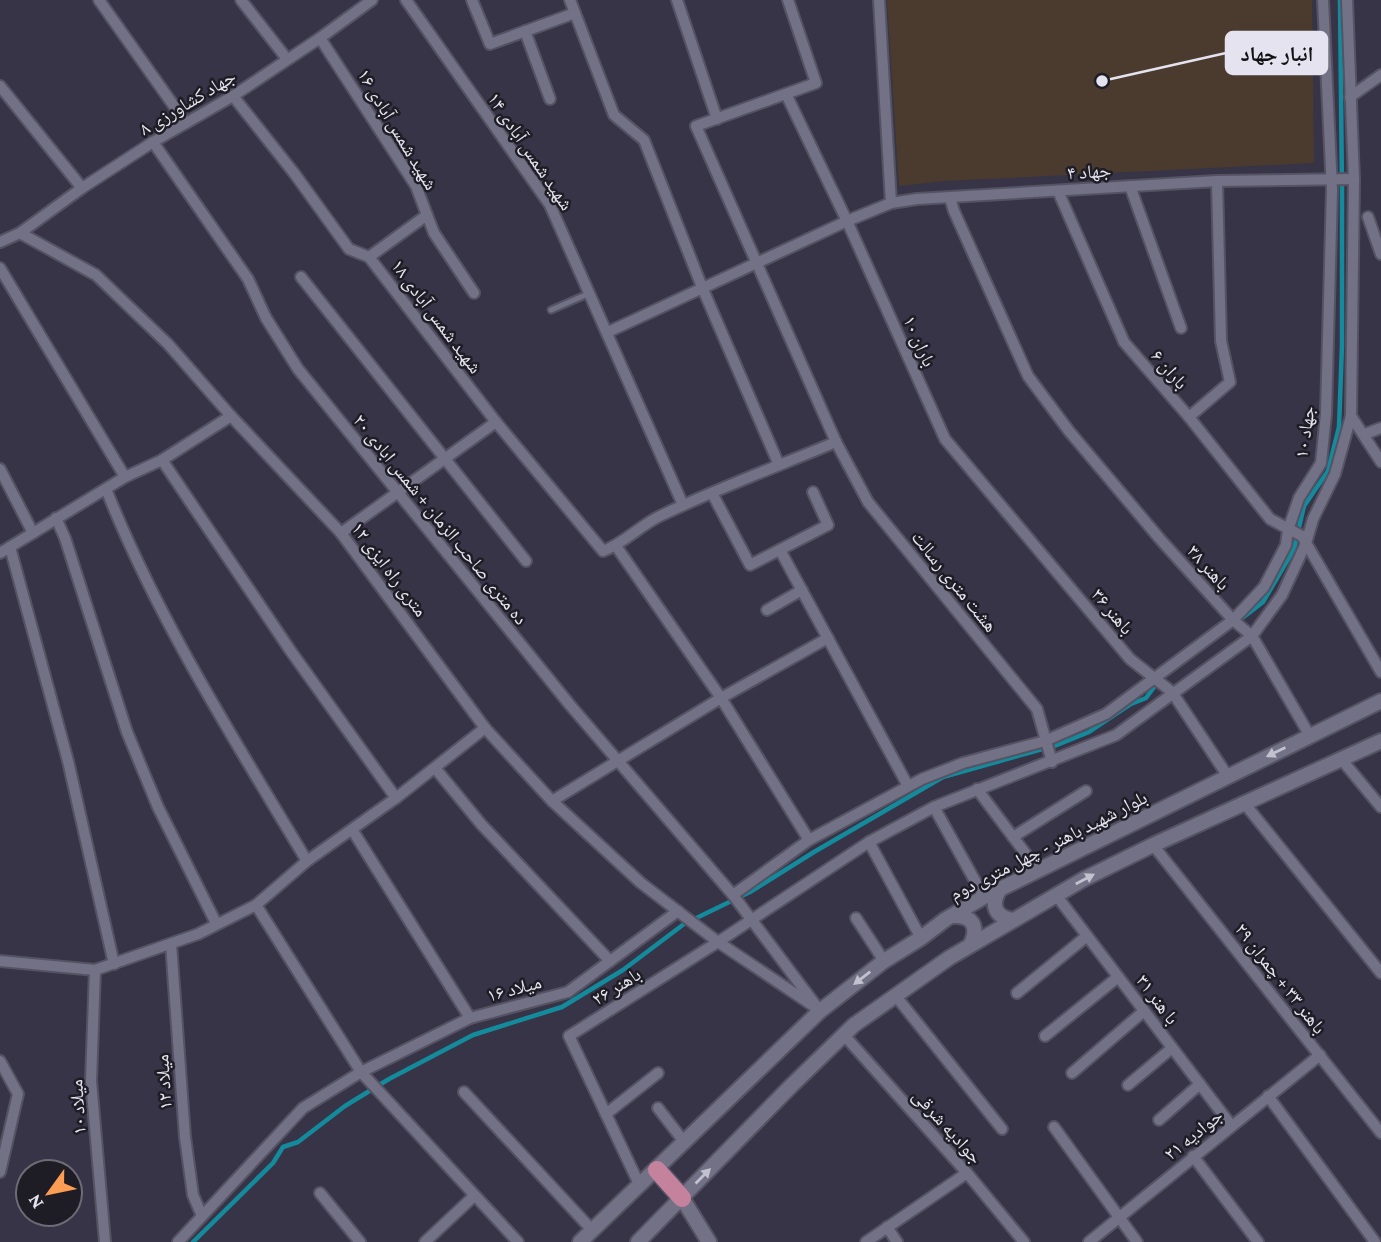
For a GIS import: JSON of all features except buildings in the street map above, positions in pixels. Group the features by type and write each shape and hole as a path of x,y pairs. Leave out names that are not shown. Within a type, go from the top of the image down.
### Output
{"main road":[{"path":"657,1170 682,1198"}],"street":[{"path":"99,0 186,123"},
{"path":"241,0 287,59"},
{"name":"جهاد کشاورزی ۸","path":"0,242 20,233 82,188 153,142 233,96 372,0"},
{"name":"شهید شمس آبادی ۱۴","path":"406,0 550,205 682,505"},
{"path":"472,0 490,44 575,13"},
{"path":"570,0 614,115 644,140 702,287 779,465"},
{"path":"677,0 717,119 816,83 788,0"},
{"path":"880,0 891,203"},
{"name":"جهاد ۱۰","path":"733,895 810,840 908,786 963,764 1045,741 1106,714 1233,620 1264,587 1286,545 1297,535 1299,498 1321,463 1326,414 1342,179 1323,0"},
{"path":"821,1011 718,942 869,842 934,807 1116,735 1252,636 1282,595 1297,535 1313,519 1335,474 1351,416 1353,214 1342,179 1350,97 1348,0"},
{"path":"525,31 550,99"},
{"name":"شهید شمس آبادی ۱۶","path":"320,38 416,186 427,215 369,257"},
{"path":"1350,97 1381,75"},
{"path":"0,86 82,188"},
{"name":"باران ۱۰","path":"786,94 847,221 945,439 970,470"},
{"name":"شهید شمس آبادی ۱۸","path":"233,96 349,249 369,257 496,422 603,551 616,546"},
{"name":"هشت متری رسالت","path":"717,119 696,126 836,442 868,502 1037,709 1052,762"},
{"name":"ده متری صاحب الزمان + شمس ابادی ۲۰","path":"153,142 248,279 266,318 298,369 617,760 733,895 821,1011"},
{"name":"جهاد ۴","path":"608,332 756,262 891,203 1217,181 1342,179"},
{"path":"1189,417 1230,382 1221,341 1217,181"},
{"path":"1130,186 1181,328"},
{"name":"باران ۶","path":"1058,191 1124,342 1189,417 1269,519 1297,535"},
{"name":"باهنر ۳۸","path":"950,198 1028,376 1069,431 1160,539 1233,620 1252,636 1310,736"},
{"path":"1353,214 1368,217 1381,213"},
{"path":"427,215 434,233 474,293"},
{"path":"1368,217 1381,254"},
{"name":"۱۲ متری راه ایزی","path":"20,233 96,275 168,344 231,416 341,533 485,728 552,801 641,883 718,942"},
{"path":"0,268 125,477"},
{"path":"301,277 526,561"},
{"path":"114,964 68,761 5,550 125,477 162,460 231,416"},
{"path":"1351,416 1381,462"},
{"path":"341,533 496,422"},
{"path":"1365,434 1381,428"},
{"path":"810,840 721,698 616,546 645,523 682,505 836,442"},
{"path":"162,460 290,650 396,798"},
{"path":"0,469 33,533"},
{"name":"باهنر ۳۶","path":"970,470 1130,659 1172,692 1227,775"},
{"path":"106,489 120,523 197,677 307,861"},
{"path":"712,493 750,565 828,525 813,492"},
{"path":"56,518 65,538 127,732 158,807 216,923"},
{"path":"1297,535 1381,672"},
{"path":"780,550 908,786"},
{"path":"767,610 802,590"},
{"path":"552,801 721,698 828,638"},
{"name":"بلوار شهید باهنر - چهل متری دوم","path":"580,1242 685,1143 762,1065 821,1011 884,961 984,897 1381,701"},
{"path":"0,961 94,970 198,934 257,905 307,861 353,831 485,728"},
{"path":"638,1242 844,1035 895,995 971,944 1056,895 1153,845 1381,741"},
{"path":"1342,760 1381,807"},
{"path":"435,768 481,824 610,961"},
{"path":"977,789 1038,870"},
{"path":"1013,837 1086,791"},
{"path":"1245,804 1381,973"},
{"path":"934,807 984,897"},
{"name":"میلاد ۱۶","path":"353,831 470,1018 568,992 681,913"},
{"path":"869,842 921,938"},
{"name":"باهنر ۳۳ + چمران ۲۹","path":"1153,845 1381,1133"},
{"path":"1000,890 994,898 995,910 1002,918 1013,920"},
{"name":"با هنر ۳۱","path":"1056,895 1231,1125"},
{"path":"257,905 361,1072 518,1242"},
{"path":"953,916 964,916 973,922 976,933 971,944"},
{"path":"856,918 884,961"},
{"path":"1017,993 1087,936"},
{"name":"باهنر ۲۶","path":"640,1186 569,1036 718,942"},
{"name":"میلاد ۱۲","path":"171,943 185,1137 193,1195 202,1216"},
{"name":"میلاد ۱۰","path":"94,970 91,1081 105,1242"},
{"path":"1045,1036 1118,977"},
{"path":"895,995 1002,1129"},
{"path":"1072,1073 1144,1011"},
{"path":"177,1242 303,1108 361,1072 470,1018"},
{"name":"جوادیه شرقی","path":"844,1035 967,1173 1024,1242"},
{"path":"1128,1085 1172,1048"},
{"name":"جوادیه ۲۱","path":"1089,1242 1320,1055"},
{"path":"0,1061 18,1094 0,1172"},
{"path":"606,1114 658,1073"},
{"path":"1159,1121 1200,1084"},
{"path":"464,1092 592,1230"},
{"path":"1268,1096 1371,1240"},
{"path":"659,1108 685,1143"},
{"path":"1054,1127 1137,1242"},
{"path":"1193,1156 1258,1242"},
{"path":"866,1242 967,1173"},
{"path":"320,1194 360,1242"},
{"path":"425,1242 474,1196"},
{"path":"682,1198 709,1242"},
{"path":"887,1227 897,1242"}],"lane":[{"path":"551,310 590,293"}],"shaded area":[{"path":"887,0 1312,0 1314,163 944,181 899,186"}],"waterway":[{"path":"1241,619 1263,602 1294,549 1304,506 1328,471 1339,427 1342,345 1340,0"},
{"path":"193,1242 273,1163 283,1147 298,1142 345,1106 389,1079 473,1035 562,1007 623,970 684,924 750,892 943,777 1057,745 1089,732 1131,704 1146,698 1157,683"}],"place":[{"name":"انبار جهاد","path":"1102,81"}]}
